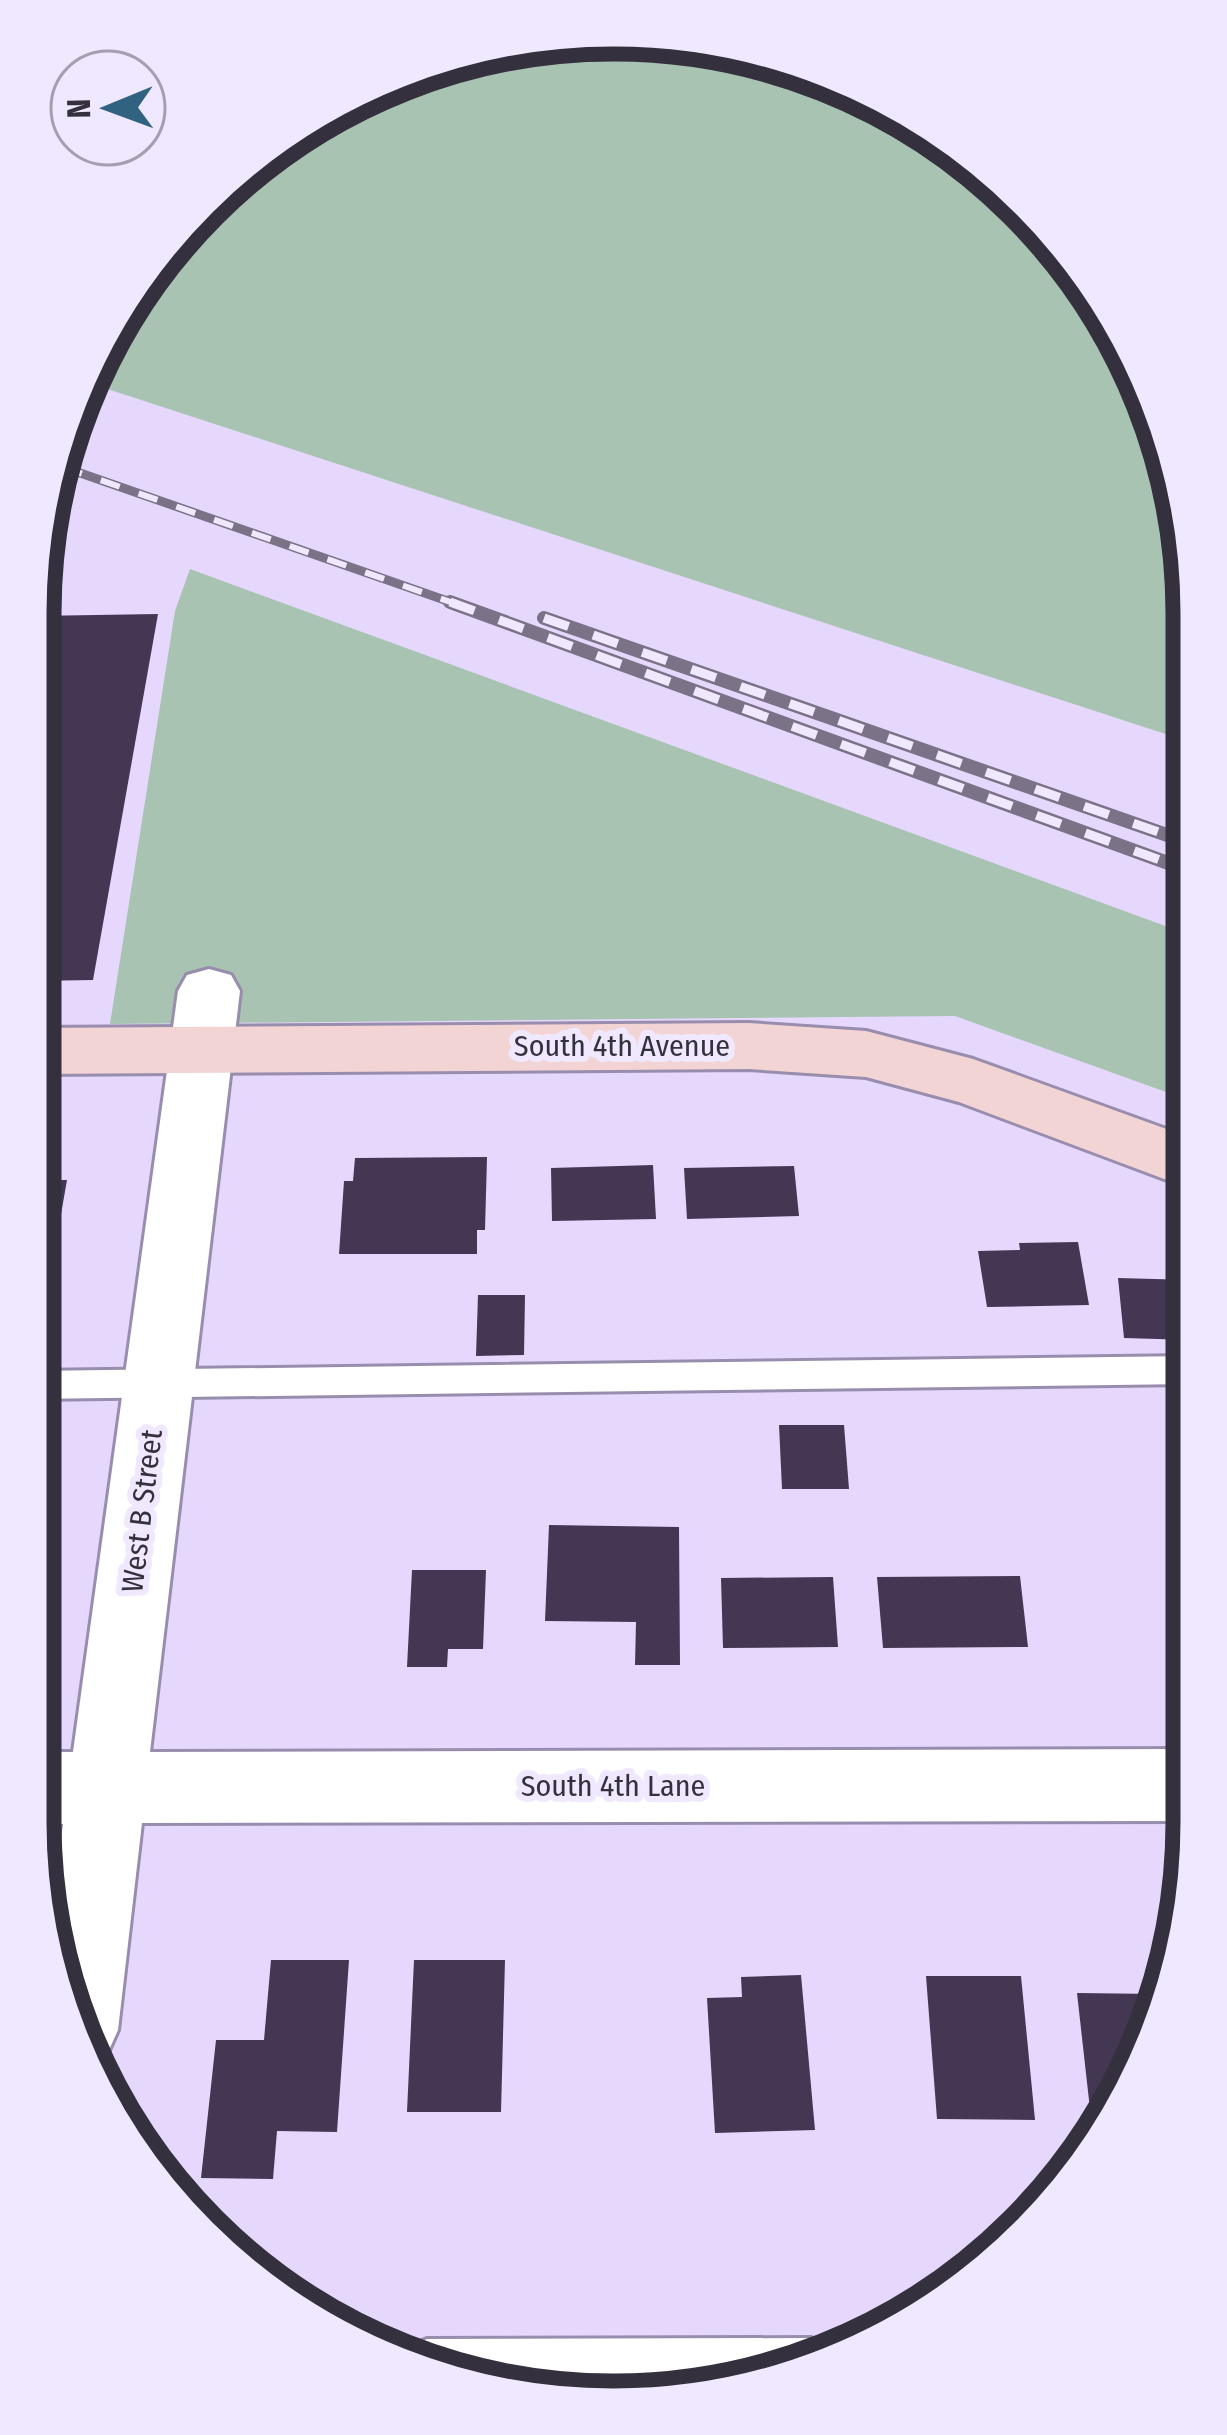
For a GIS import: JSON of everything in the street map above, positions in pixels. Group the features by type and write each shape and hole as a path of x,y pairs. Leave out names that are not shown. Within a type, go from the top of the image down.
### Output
{"street":[{"name":"South 4th Avenue","path":"54,1048 206,1020 866,1054 973,1082 1173,1157"},
{"name":"West B Street","path":"75,1971 70,1788 159,1384 206,1020"},
{"name":"South 4th Lane","path":"70,1788 1173,1785"}],"lane":[{"path":"54,1385 1173,1370"},
{"path":"466,2361 764,2360"}],"green space":[{"path":"577,55 687,59 793,84 893,129 954,170 1034,245 1098,334 1130,399 1162,504 1172,577 1173,736 102,387 148,303 218,218 303,148 399,97 469,73"},
{"path":"190,569 1173,929 1173,1095 955,1016 110,1024 175,611"}],"building":[{"path":"158,614 93,980 54,981 54,616"},
{"path":"487,1157 485,1230 477,1230 477,1254 339,1254 344,1181 353,1181 355,1158"},
{"path":"653,1165 656,1219 552,1221 551,1168"},
{"path":"794,1166 799,1216 687,1219 684,1168"},
{"path":"54,1180 67,1180 54,1254"},
{"path":"1078,1242 1089,1305 987,1307 978,1251 1020,1250 1019,1243"},
{"path":"1118,1278 1173,1280 1173,1339 1124,1338"},
{"path":"478,1295 525,1295 524,1355 476,1356"},
{"path":"779,1425 844,1425 849,1489 782,1489"},
{"path":"549,1525 679,1527 680,1665 635,1665 636,1622 545,1621"},
{"path":"412,1570 486,1570 483,1649 448,1649 447,1667 407,1667"},
{"path":"1020,1576 1028,1647 883,1648 877,1577"},
{"path":"833,1577 838,1647 723,1648 721,1578"},
{"path":"271,1960 349,1960 337,2132 277,2131 273,2179 201,2178 216,2040 264,2040"},
{"path":"414,1960 505,1960 501,2112 407,2112"},
{"path":"801,1975 815,2130 715,2133 707,1998 742,1997 741,1977"},
{"path":"926,1976 1021,1976 1035,2120 937,2119"},
{"path":"1077,1993 1145,1994 1115,2069 1090,2113"}],"railway":[{"path":"73,470 459,605"},
{"path":"450,602 1173,865"},
{"path":"544,618 1173,837"}]}
